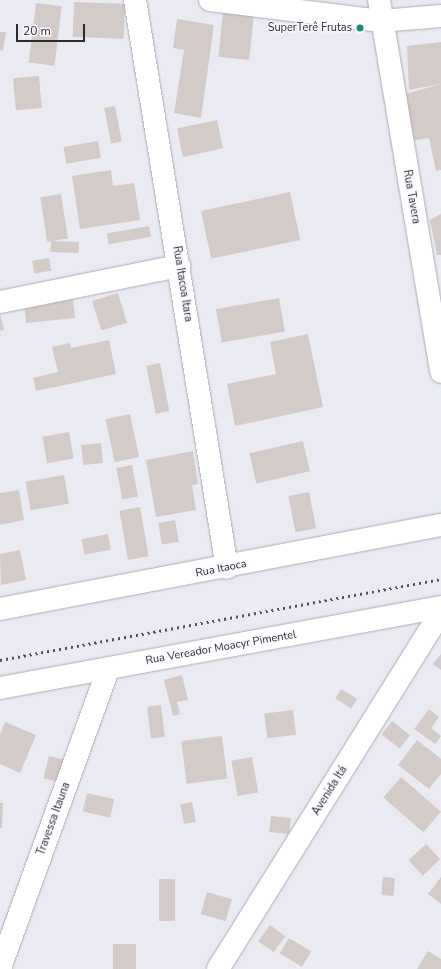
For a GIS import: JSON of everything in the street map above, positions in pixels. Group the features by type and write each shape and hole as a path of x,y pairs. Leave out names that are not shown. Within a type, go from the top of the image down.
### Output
{"street":[{"name":"Rua Itacoa Itara","path":"135,0 227,568"},
{"path":"210,0 381,22 441,16"},
{"name":"Rua Tavera","path":"379,0 381,22 441,372"},
{"path":"0,302 179,266"},
{"name":"Rua Itaoca","path":"0,609 227,568 441,526"},
{"name":"Rua Vereador Moacyr Pimentel","path":"0,688 441,607"},
{"name":"Avenida Itá","path":"218,969 441,612"},
{"name":"Travessa Itauna","path":"0,968 108,669"}],"building":[{"path":"74,2 125,4 124,39 73,37"},
{"path":"36,3 62,6 54,66 29,63"},
{"path":"223,12 254,15 249,60 218,57"},
{"path":"177,19 214,25 201,118 174,113 184,50 173,48"},
{"path":"0,32 6,32 3,51 0,50"},
{"path":"441,42 441,84 409,90 407,46"},
{"path":"39,76 42,108 16,110 13,78"},
{"path":"441,84 441,170 436,171 429,138 411,141 402,95"},
{"path":"115,106 122,141 111,143 104,108"},
{"path":"217,120 223,148 183,157 177,129"},
{"path":"98,141 101,158 66,164 64,147"},
{"path":"111,170 113,186 134,183 140,220 80,229 72,176"},
{"path":"290,192 300,240 211,259 201,211"},
{"path":"61,194 68,238 47,242 40,197"},
{"path":"441,214 441,255 437,255 430,220"},
{"path":"149,226 151,237 109,244 107,233"},
{"path":"51,241 79,242 79,253 51,252"},
{"path":"49,258 51,271 34,273 32,261"},
{"path":"118,293 127,323 101,331 92,301"},
{"path":"279,298 285,331 222,343 216,309"},
{"path":"73,299 75,318 26,323 24,304"},
{"path":"0,314 4,330 0,331"},
{"path":"308,334 323,407 235,426 227,384 276,374 270,342"},
{"path":"109,340 116,374 36,391 33,378 58,372 52,347 70,343 71,348"},
{"path":"160,363 169,411 156,414 146,366"},
{"path":"130,414 139,457 115,462 106,419"},
{"path":"69,432 74,459 47,463 42,437"},
{"path":"303,441 310,471 256,484 249,453"},
{"path":"101,443 103,463 83,465 81,445"},
{"path":"193,451 198,484 192,485 196,510 156,517 146,460"},
{"path":"132,465 138,496 122,499 116,468"},
{"path":"64,475 69,504 31,510 26,482"},
{"path":"19,490 24,520 0,525 0,493"},
{"path":"309,492 316,528 295,532 288,496"},
{"path":"140,507 149,556 128,560 119,511"},
{"path":"175,520 179,542 162,545 158,523"},
{"path":"108,534 111,550 85,555 81,539"},
{"path":"20,550 26,580 1,585 0,554"},
{"path":"441,654 441,670 433,664"},
{"path":"182,675 188,700 177,702 180,714 173,716 164,680"},
{"path":"341,689 357,699 351,708 335,698"},
{"path":"161,705 165,737 151,738 147,707"},
{"path":"429,709 439,717 431,728 441,736 435,744 414,729"},
{"path":"293,710 296,735 267,738 264,714"},
{"path":"392,721 410,735 400,749 382,734"},
{"path":"5,722 36,735 20,773 0,764 0,735"},
{"path":"222,736 227,779 187,784 181,741"},
{"path":"417,740 441,759 441,774 429,789 398,765"},
{"path":"49,756 65,760 59,782 43,778"},
{"path":"252,757 258,792 238,796 231,761"},
{"path":"401,777 441,812 423,832 383,797"},
{"path":"87,793 114,799 110,818 83,812"},
{"path":"192,802 196,822 184,824 180,804"},
{"path":"0,803 3,803 2,828 0,828"},
{"path":"271,816 291,818 289,834 269,832"},
{"path":"426,844 440,859 423,876 408,860"},
{"path":"383,877 395,878 393,896 381,895"},
{"path":"441,877 441,904 428,894"},
{"path":"159,879 175,879 175,921 159,921"},
{"path":"207,892 232,899 226,921 201,914"},
{"path":"270,925 285,936 274,952 258,941"},
{"path":"289,938 311,951 302,967 280,953"},
{"path":"113,944 136,944 136,969 113,969"},
{"path":"428,951 441,959 441,969 417,969"}],"railway":[{"path":"0,660 441,579"}],"place":[{"name":"SuperTerê Frutas","path":"360,28"}]}
